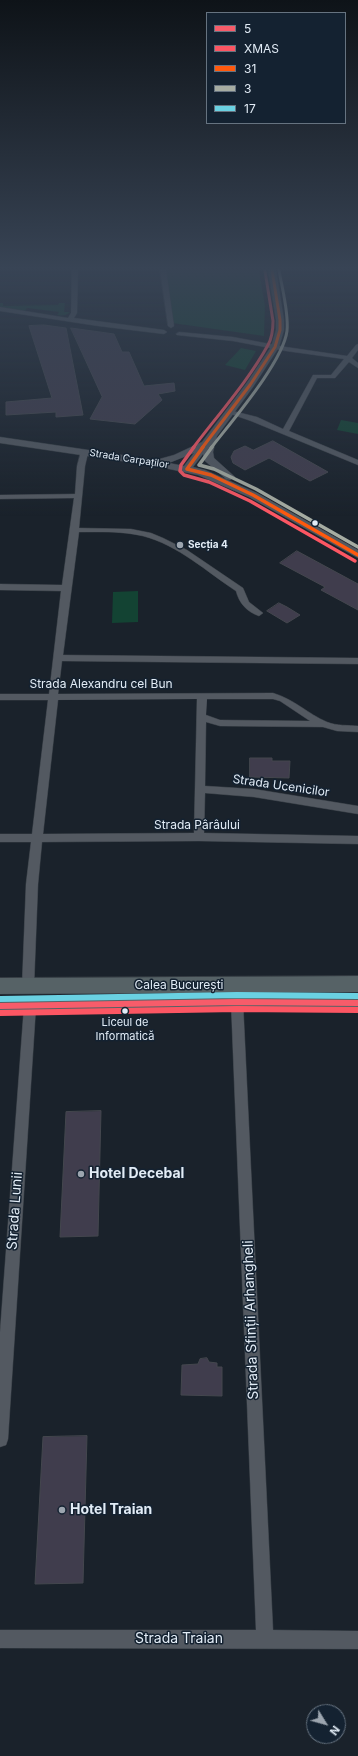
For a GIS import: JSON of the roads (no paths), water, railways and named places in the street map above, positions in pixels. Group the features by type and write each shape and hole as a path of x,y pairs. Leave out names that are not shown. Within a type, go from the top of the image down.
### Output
{"main road":[{"path":"187,469 261,370 272,352"},
{"path":"214,431 208,452 211,462 253,495"},
{"name":"Strada Carpaților","path":"0,440 155,463 211,475 253,495 358,555"},
{"path":"155,463 183,455 204,445"},
{"name":"Calea București","path":"0,986 358,984"},
{"name":"Calea București","path":"0,1006 237,1002 358,1003"}],"street":[{"path":"312,352 348,358 358,366"},
{"path":"285,432 315,376 333,377 353,352"},
{"path":"229,412 254,419 358,463"},
{"path":"28,986 32,884 36,838 66,588 75,530 81,466 84,452"},
{"path":"0,497 78,496"},
{"path":"75,530 137,533 158,539 183,552 240,590 242,599 248,606 259,612"},
{"path":"0,587 66,588"},
{"path":"58,658 358,661"},
{"name":"Strada Alexandru cel Bun","path":"0,697 278,697 323,724 337,728 358,729"},
{"path":"199,837 202,697"},
{"name":"Strada Alexandru cel Bun","path":"202,717 220,723 323,724"},
{"name":"Strada Ucenicilor","path":"201,789 254,793 358,810"},
{"name":"Strada Pârâului","path":"0,838 104,839 199,837 358,840"},
{"name":"Strada Sfinții Arhangheli","path":"237,1002 265,1638"},
{"name":"Strada Lunii","path":"0,1439 30,1006"},
{"name":"Strada Traian","path":"0,1639 265,1638 358,1640"}],"place":[{"name":"Secția 4","path":"180,545"},
{"name":"Liceul de Informatică","path":"125,1011"},
{"name":"Hotel Decebal","path":"81,1174"},
{"name":"Hotel Traian","path":"62,1510"}]}
